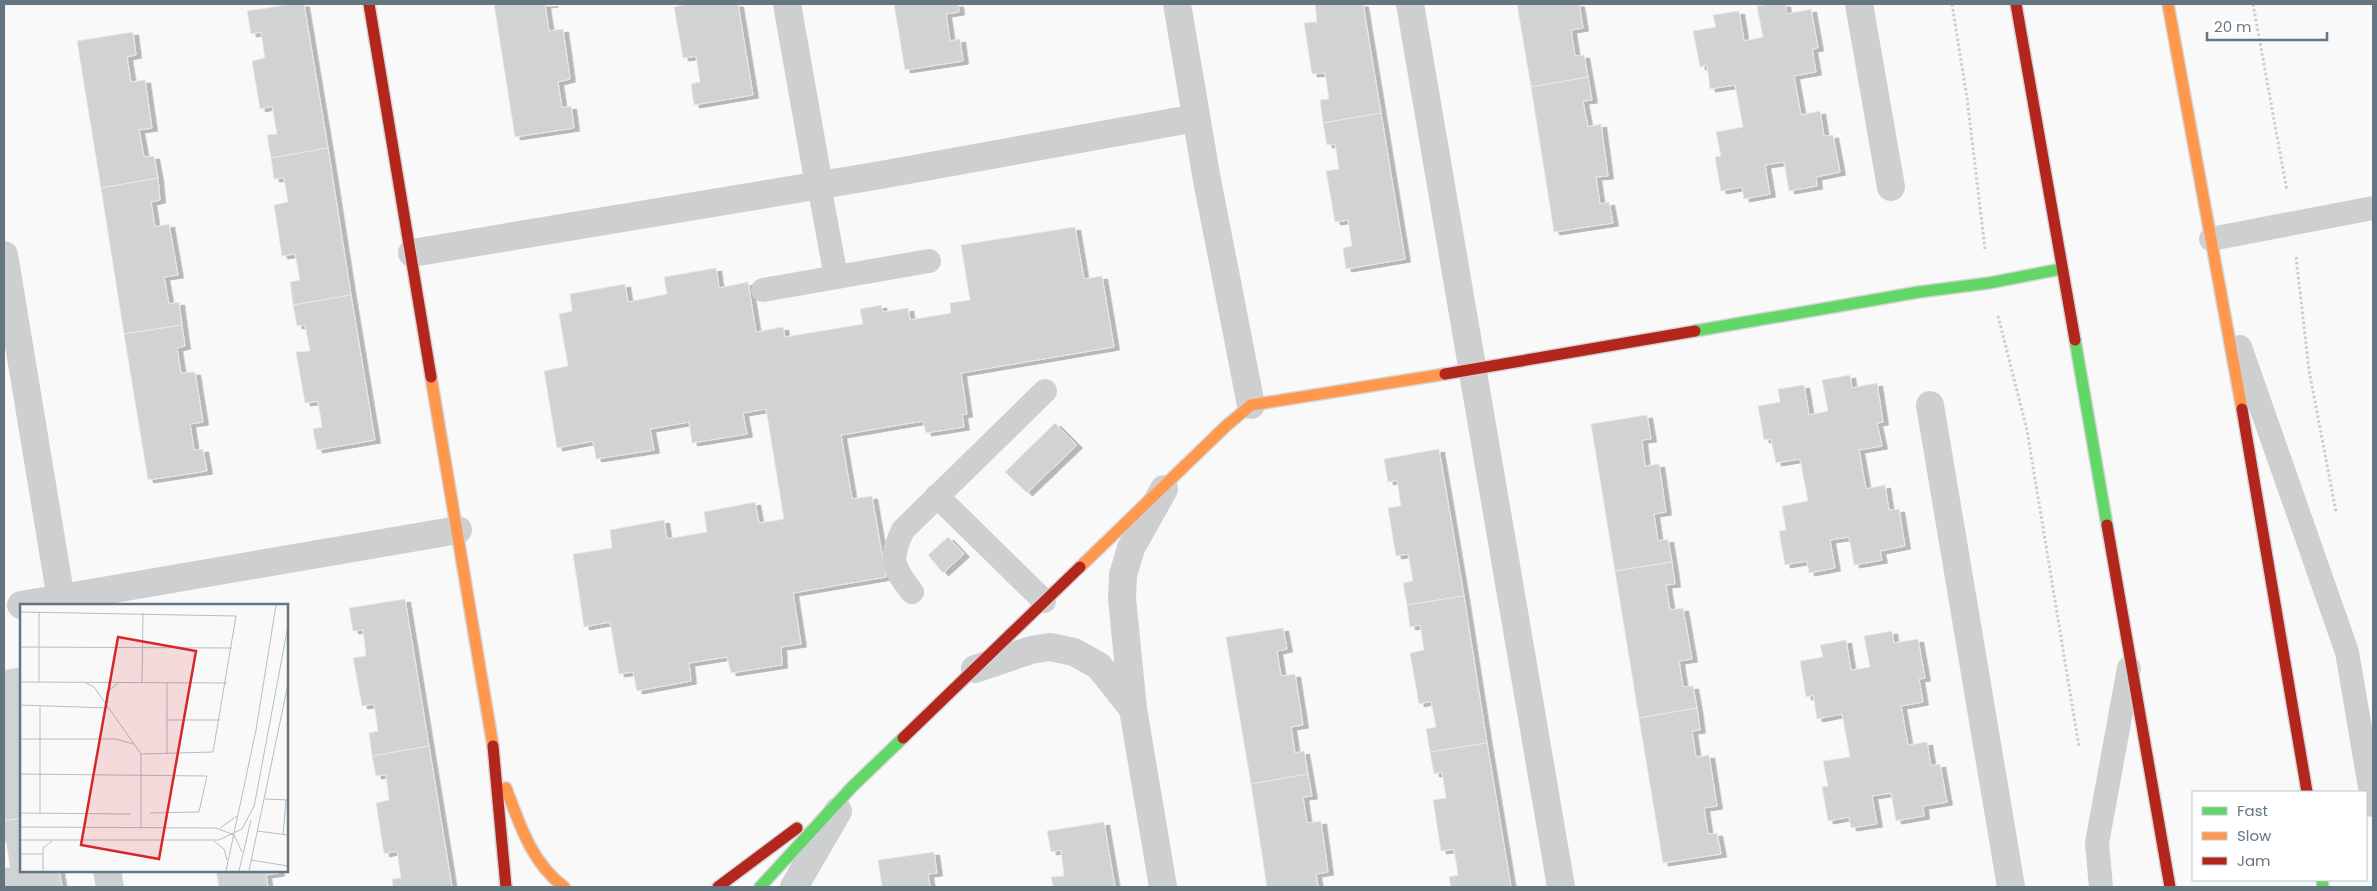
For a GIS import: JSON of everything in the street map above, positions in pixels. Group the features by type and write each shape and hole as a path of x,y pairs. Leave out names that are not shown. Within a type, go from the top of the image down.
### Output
{"street":[{"path":"369,4 496,763 506,887"},
{"path":"787,4 819,185"},
{"path":"1176,4 1231,311 1251,405"},
{"path":"1410,4 1561,887"},
{"path":"1859,4 1891,187"},
{"path":"2016,4 2170,887"},
{"path":"2168,4 2223,300 2307,791"},
{"path":"412,253 819,185 1196,118"},
{"path":"4,254 62,601"},
{"path":"760,887 852,787 1168,482 1251,405 1473,369 1919,292 1989,283 2061,269"},
{"path":"1930,405 2011,887"},
{"path":"1163,887 1132,709 1122,599 1122,576 1131,548 1168,482"},
{"path":"31,604 62,601 458,530"},
{"path":"4,608 20,605"},
{"path":"975,669 1032,650 1050,648 1074,652 1099,666 1132,709"},
{"path":"496,763 527,843 540,863 564,887"},
{"path":"718,887 852,787"},
{"path":"794,887 852,787"},
{"path":"107,871 110,887"}],"lane":[{"path":"819,185 836,278"},
{"path":"2211,239 2373,208"},
{"path":"763,290 929,261"},
{"path":"2223,300 2347,652 2373,805"},
{"path":"912,592 896,571 894,550 903,530 1045,391"},
{"path":"937,496 1044,601"},
{"path":"2101,887 2097,843 2131,657"}],"path":[{"path":"1952,4 1967,98 1989,283 2027,430 2079,749"},
{"path":"2253,4 2293,223 2309,370 2332,501 2339,520"}],"building":[{"path":"304,4 328,148 271,158 267,135 277,134 272,106 260,109 252,61 265,58 261,32 251,34 247,11"},
{"path":"494,4 553,4 545,5 549,31 563,29 570,79 558,82 562,108 571,106 574,128 515,137"},
{"path":"687,4 738,4 753,95 694,105 691,84 700,82 696,56 683,58 674,7"},
{"path":"894,4 958,4 959,12 946,14 950,41 960,39 963,61 905,70"},
{"path":"1315,4 1363,4 1381,113 1323,123 1320,100 1329,99 1325,73 1312,74 1304,23 1317,22"},
{"path":"1517,4 1579,4 1583,28 1571,30 1575,56 1584,55 1588,77 1531,87"},
{"path":"1785,4 1787,14 1811,9 1818,48 1812,49 1816,72 1794,76 1801,115 1820,111 1824,136 1833,135 1840,172 1816,177 1817,186 1789,191 1784,162 1765,165 1770,194 1744,199 1742,187 1721,191 1715,157 1721,156 1716,132 1743,127 1735,85 1710,89 1707,65 1700,67 1693,31 1716,27 1713,15 1739,11 1744,41 1763,37 1757,6"},
{"path":"133,32 136,55 127,57 131,82 145,80 152,128 139,130 144,157 154,156 158,178 101,188 77,41"},
{"path":"1588,77 1592,100 1583,101 1588,127 1601,124 1608,176 1596,177 1600,204 1609,202 1613,223 1554,232 1531,87"},
{"path":"1381,113 1405,259 1346,269 1343,248 1352,246 1348,220 1335,222 1326,171 1339,169 1335,144 1327,145 1323,123"},
{"path":"328,148 351,295 293,305 290,282 300,280 295,254 282,256 274,205 288,202 284,178 274,179 271,158"},
{"path":"158,178 160,200 151,202 155,227 169,224 178,275 164,277 169,304 179,302 182,325 124,334 101,188"},
{"path":"1075,227 1084,279 1102,276 1114,347 961,373 967,414 962,415 964,427 926,433 923,421 841,435 852,499 872,496 886,577 793,593 801,644 781,647 782,665 731,673 727,657 689,663 691,681 637,691 633,672 619,674 610,622 584,627 573,554 612,548 610,530 664,520 667,539 707,532 704,512 755,502 759,523 784,519 766,409 743,413 747,434 692,443 689,422 650,429 654,450 596,459 593,441 557,448 544,371 568,366 559,314 572,311 570,294 625,284 628,302 667,294 664,277 716,268 719,288 748,282 756,332 783,327 785,337 863,324 860,309 881,305 883,312 908,308 910,320 951,313 950,303 970,300 961,245"},
{"path":"351,295 375,440 317,450 313,429 322,427 318,401 305,403 296,352 310,351 305,325 297,326 293,305"},
{"path":"182,325 185,346 177,348 181,373 195,372 203,422 190,424 194,450 203,449 207,471 148,480 124,334"},
{"path":"1850,375 1852,388 1877,383 1883,422 1877,423 1882,446 1859,450 1866,489 1885,485 1889,510 1899,509 1905,546 1880,551 1882,560 1854,565 1849,537 1830,540 1835,568 1809,573 1807,561 1785,565 1779,531 1786,530 1782,506 1808,501 1800,459 1776,463 1771,439 1764,440 1758,406 1780,402 1778,389 1804,385 1809,415 1828,411 1822,380"},
{"path":"1647,415 1651,439 1642,440 1645,466 1659,464 1666,512 1654,514 1658,541 1668,539 1672,562 1615,571 1591,424"},
{"path":"1055,423 1077,445 1027,493 1005,472"},
{"path":"1439,449 1464,596 1407,605 1403,583 1413,581 1408,554 1396,556 1388,508 1401,506 1397,480 1388,482 1384,459"},
{"path":"948,537 964,554 943,573 928,555"},
{"path":"1672,562 1675,584 1666,585 1670,610 1683,608 1692,659 1679,661 1683,687 1693,686 1697,708 1639,718 1615,571"},
{"path":"1464,596 1487,743 1430,752 1426,729 1436,727 1431,701 1419,704 1410,653 1424,650 1420,625 1410,627 1407,605"},
{"path":"405,599 429,746 372,756 369,733 378,731 374,704 362,706 353,658 366,656 363,630 353,631 349,608"},
{"path":"1283,628 1287,649 1277,651 1281,676 1295,674 1303,725 1291,727 1295,753 1304,751 1308,774 1251,784 1226,637"},
{"path":"1892,631 1894,643 1918,639 1925,678 1919,679 1923,702 1901,706 1908,745 1927,742 1931,766 1940,764 1947,802 1923,806 1924,816 1896,821 1891,793 1872,796 1877,824 1851,828 1849,817 1828,821 1822,787 1828,786 1823,761 1850,757 1842,714 1817,719 1813,695 1806,697 1800,661 1823,657 1820,645 1846,640 1851,670 1870,667 1864,636"},
{"path":"20,667 20,818 4,821 4,670"},
{"path":"1697,708 1700,730 1692,731 1696,757 1709,755 1717,806 1704,808 1708,834 1717,833 1721,854 1663,863 1639,718"},
{"path":"1487,743 1511,887 1451,887 1449,877 1458,875 1454,849 1441,851 1433,800 1446,798 1442,772 1434,774 1430,752"},
{"path":"429,746 452,887 393,887 392,879 401,878 397,851 384,854 376,803 389,800 386,775 376,776 372,756"},
{"path":"1308,774 1312,796 1303,797 1307,823 1321,821 1328,872 1316,874 1318,887 1267,887 1251,784"},
{"path":"20,818 20,871 59,871 62,887 4,887 4,868 10,867 6,842 4,843 4,821"},
{"path":"1104,822 1115,887 1053,887 1051,877 1064,876 1061,850 1051,852 1047,831"},
{"path":"934,852 937,873 928,874 930,887 882,887 878,860"},
{"path":"216,871 278,871 279,873 266,875 268,887 219,887"}],"traffic: fast":[{"path":"1695,331 1919,292 1989,283 2061,269"},
{"path":"2075,340 2107,525"},
{"path":"760,887 852,787 903,738"},
{"path":"2322,881 2323,887"}],"traffic: slow":[{"path":"2168,4 2242,409"},
{"path":"1080,567 1226,426 1251,405 1445,374"},
{"path":"431,377 493,746"},
{"path":"506,788 522,829 535,854 543,866 564,887"}],"traffic: jam":[{"path":"369,4 431,377"},
{"path":"2016,4 2075,340"},
{"path":"1445,374 1695,331"},
{"path":"2242,409 2307,791"},
{"path":"2107,525 2170,887"},
{"path":"903,738 1080,567"},
{"path":"493,746 506,887"},
{"path":"718,887 797,828"}]}
